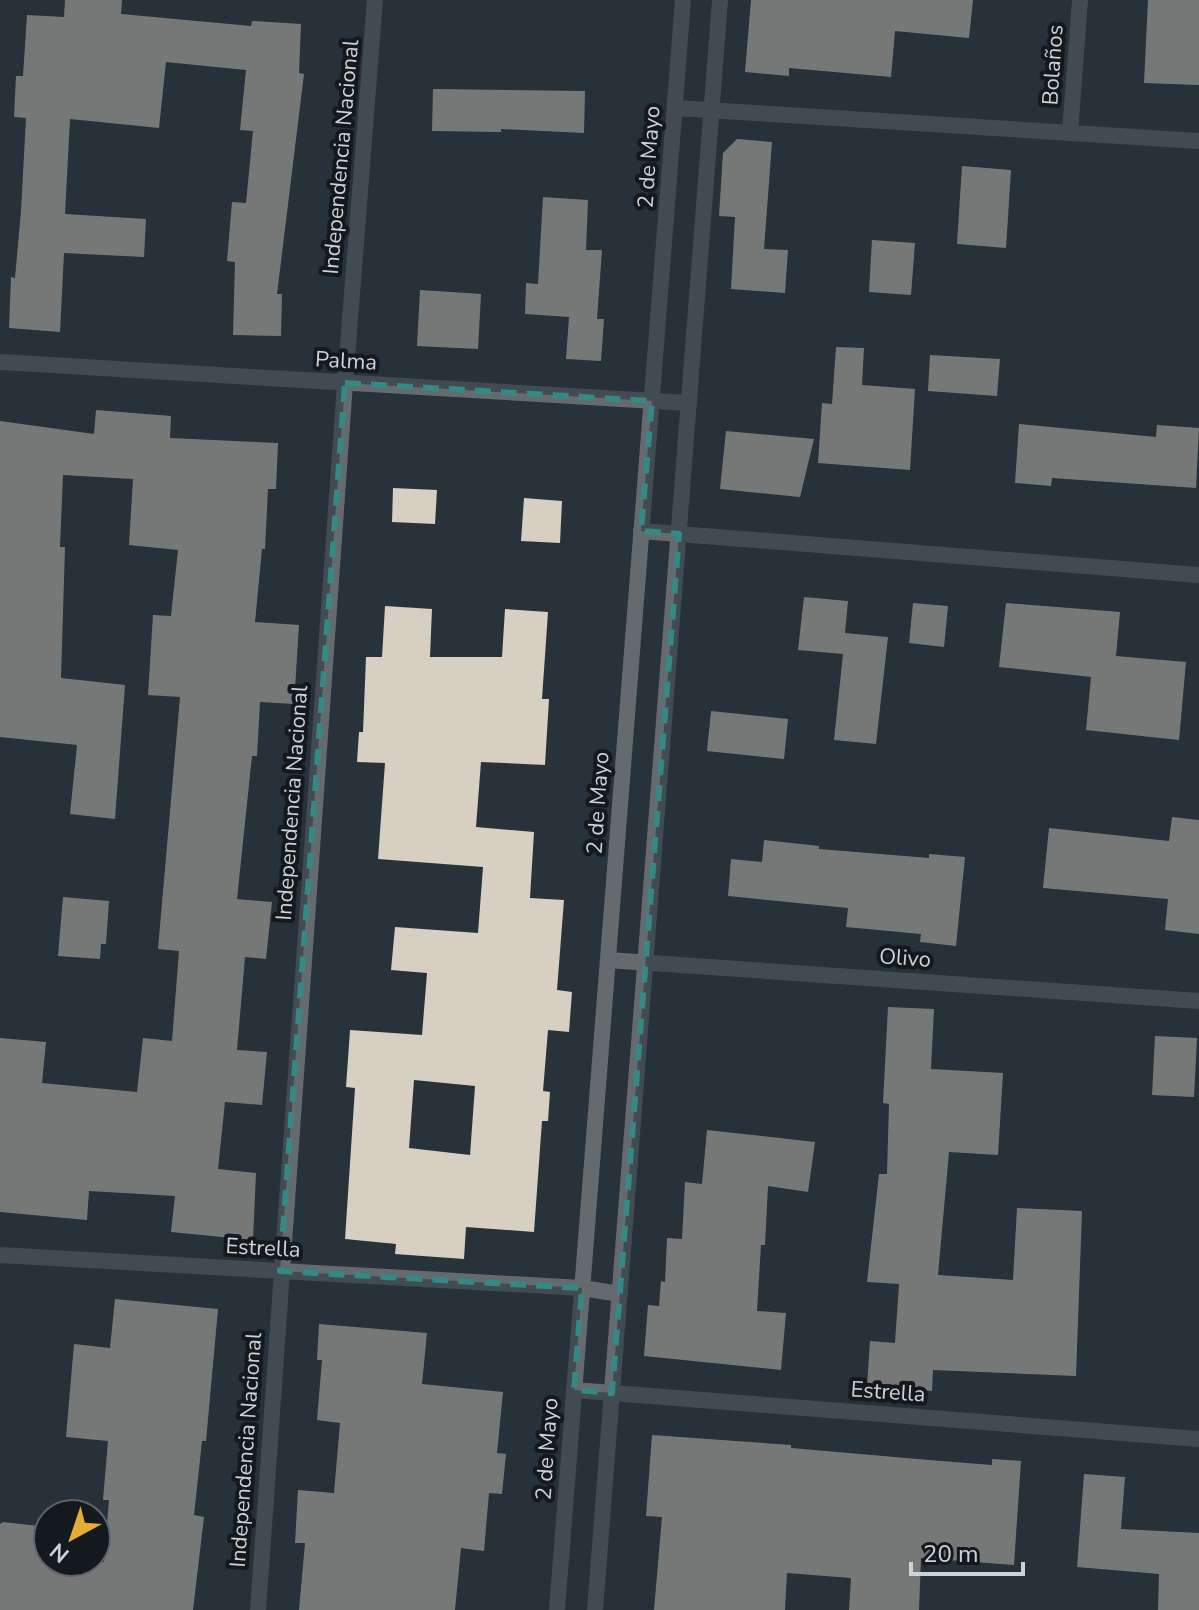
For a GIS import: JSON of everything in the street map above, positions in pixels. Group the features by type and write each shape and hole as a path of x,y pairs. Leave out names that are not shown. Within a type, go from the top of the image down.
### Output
{"street":[{"name":"Independencia Nacional","path":"258,1610 280,1271 375,0"},
{"name":"2 de Mayo","path":"557,1610 683,0"},
{"path":"595,1610 720,0"},
{"name":"Bolaños","path":"1070,133 1080,0"},
{"path":"675,108 1199,141"},
{"name":"Palma","path":"0,362 689,403"},
{"path":"641,531 1199,575"},
{"name":"Olivo","path":"608,960 1199,1001"},
{"name":"Estrella","path":"0,1255 582,1288 620,1294"},
{"name":"Estrella","path":"574,1390 1199,1439"}],"highlighted area":[{"path":"345,383 652,401 641,531 679,534 612,1393 574,1390 582,1288 280,1271"}],"building":[{"path":"65,0 122,0 121,14 251,26 252,21 301,24 299,73 304,74 277,294 282,294 281,336 233,335 235,262 227,261 232,202 246,203 253,131 240,130 246,70 166,62 159,128 70,119 65,214 146,219 144,257 64,253 60,332 9,328 11,277 15,278 21,211 26,118 14,117 16,76 23,76 27,15 64,17"},
{"path":"751,0 973,0 969,38 895,31 891,77 789,68 789,76 745,72"},
{"path":"1148,0 1199,0 1199,85 1144,83"},
{"path":"433,89 585,91 584,133 501,129 501,132 432,131"},
{"path":"737,139 772,142 764,249 788,250 785,293 731,289 735,217 719,216 723,153"},
{"path":"962,166 1011,170 1006,248 957,244"},
{"path":"543,197 588,200 586,250 602,250 597,319 604,319 601,361 566,359 569,317 525,314 526,283 538,284"},
{"path":"872,240 915,243 911,295 869,292"},
{"path":"420,290 481,294 478,349 417,346"},
{"path":"836,347 864,348 862,385 915,389 910,470 818,463 822,403 832,404"},
{"path":"930,355 1000,359 997,396 928,391"},
{"path":"96,410 171,416 170,438 278,443 276,489 268,489 265,549 262,549 255,622 299,625 294,704 260,702 257,756 252,756 237,899 272,902 266,959 245,957 237,1050 267,1052 262,1105 225,1102 218,1169 256,1173 253,1240 171,1232 175,1196 89,1191 87,1220 0,1212 0,1038 46,1042 42,1083 137,1092 143,1038 172,1041 179,951 158,949 180,697 148,695 153,615 171,616 178,550 129,545 133,479 63,475 60,547 65,547 61,678 125,685 115,819 70,814 77,745 0,737 0,421 94,434"},
{"path":"1019,424 1156,437 1157,425 1199,428 1196,488 1052,478 1051,486 1015,483"},
{"path":"726,431 814,439 800,497 720,489"},
{"path":"393,488 437,490 435,524 392,522"},
{"path":"524,498 562,501 560,543 521,541"},
{"path":"804,597 848,601 845,633 888,637 876,744 834,740 843,654 798,650"},
{"path":"913,603 948,606 944,647 909,643"},
{"path":"1006,603 1120,612 1116,656 1186,662 1179,740 1086,730 1091,677 999,667"},
{"path":"385,606 432,609 430,657 502,657 505,609 548,612 542,699 549,699 545,765 481,762 476,827 534,832 530,898 564,900 557,990 572,992 569,1032 548,1030 543,1091 550,1092 548,1121 542,1121 534,1232 466,1227 464,1259 395,1254 396,1244 345,1239 355,1088 346,1087 350,1030 422,1035 427,973 391,970 395,927 478,933 483,867 378,859 385,763 357,762 359,732 363,732 366,657 382,657","holes":["414,1080 475,1086 470,1155 409,1148"]},
{"path":"711,711 788,719 784,759 707,751"},
{"path":"1172,817 1199,820 1199,934 1165,930 1168,899 1043,888 1049,828 1169,841"},
{"path":"764,840 819,846 819,849 929,858 929,854 965,857 956,946 920,942 921,934 846,927 848,908 728,896 731,859 762,862"},
{"path":"63,897 109,901 106,944 101,944 100,959 58,956"},
{"path":"888,1007 934,1009 931,1069 1003,1073 998,1155 949,1152 938,1275 1013,1280 1017,1208 1082,1211 1076,1376 933,1370 932,1391 867,1386 870,1341 895,1343 899,1284 867,1282 879,1174 887,1174 889,1104 883,1103"},
{"path":"1155,1036 1197,1038 1194,1097 1152,1095"},
{"path":"707,1130 815,1142 808,1192 768,1186 757,1311 786,1313 781,1370 644,1356 648,1305 659,1306 661,1281 665,1282 667,1238 682,1239 685,1182 702,1184"},
{"path":"115,1299 218,1309 206,1441 202,1441 194,1515 204,1517 193,1610 0,1610 0,1524 3,1522 32,1525 32,1578 112,1578 112,1498 103,1498 108,1441 66,1437 74,1344 110,1348"},
{"path":"319,1324 427,1333 422,1384 503,1392 497,1453 506,1454 502,1494 489,1493 484,1551 461,1548 455,1610 299,1610 305,1543 295,1543 298,1490 334,1493 340,1423 317,1420 322,1360 317,1360"},
{"path":"652,1435 992,1465 992,1459 1021,1461 1014,1565 921,1558 919,1610 849,1610 851,1578 787,1573 785,1610 654,1610 662,1517 646,1516"},
{"path":"1084,1474 1125,1477 1121,1529 1199,1533 1199,1610 1158,1610 1159,1574 1077,1567"}]}
